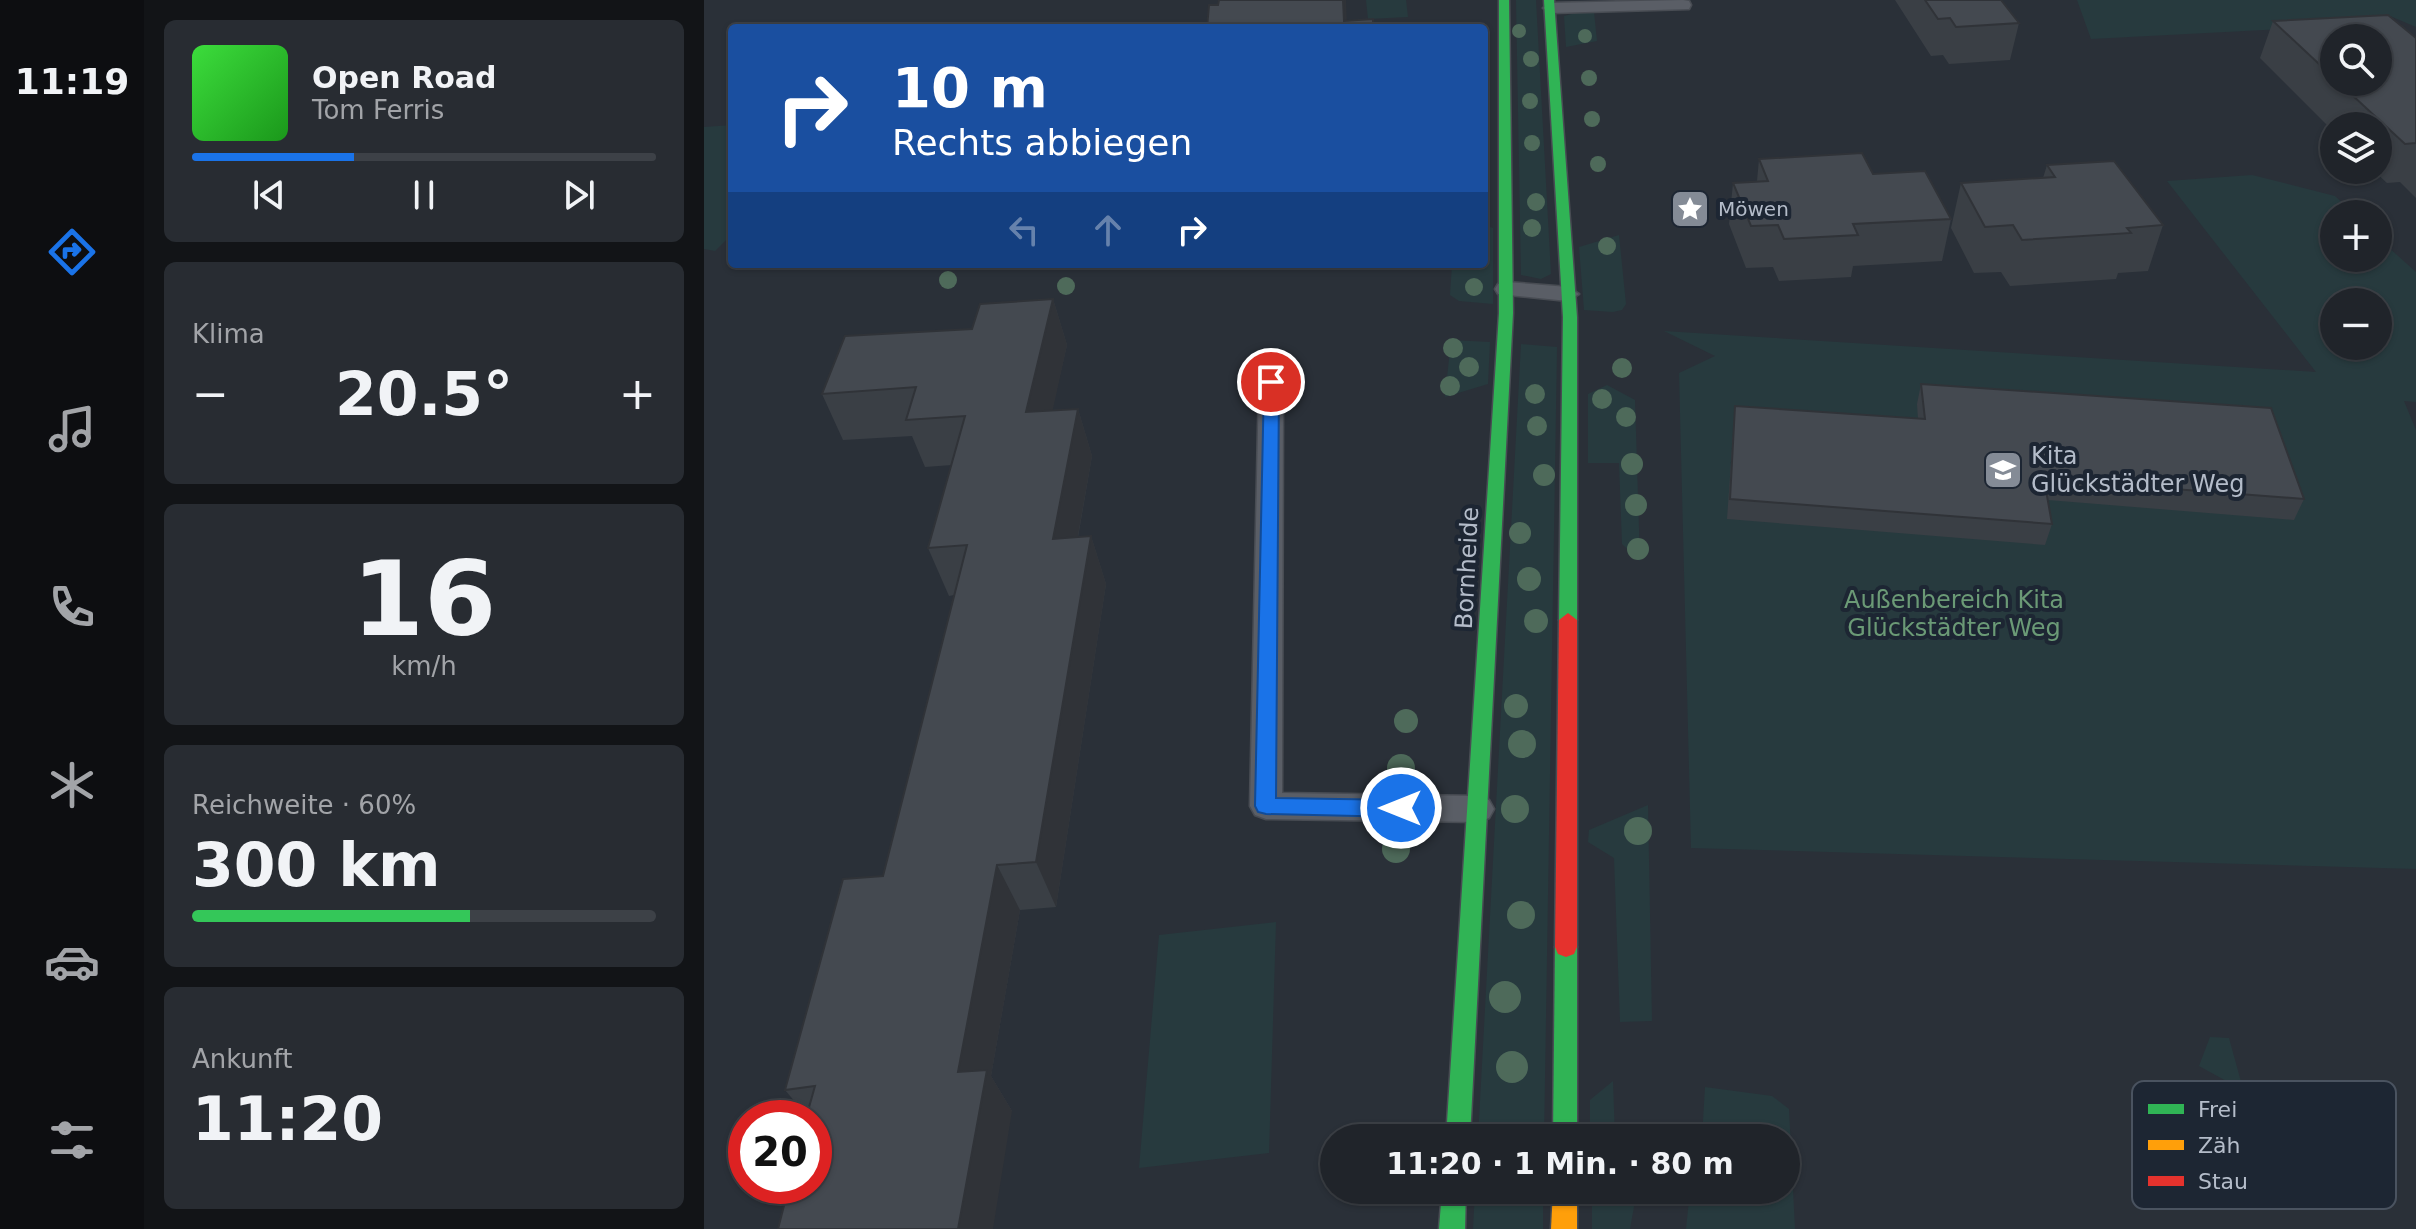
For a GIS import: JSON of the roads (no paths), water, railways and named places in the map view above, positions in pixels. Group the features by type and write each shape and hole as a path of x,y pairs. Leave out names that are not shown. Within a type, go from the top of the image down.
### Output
{"street":[{"name":"Bornheide","path":"1459,1124 1506,289 1504,0"},
{"path":"1550,4 1568,294 1565,1124"},
{"path":"1452,1229 1453,1204"},
{"path":"1564,1229 1565,1204"}],"lane":[{"path":"1550,4 1683,5"},
{"path":"1506,289 1568,294"},
{"path":"1271,382 1266,806 1478,809"}],"place":[{"name":"Möwen","path":"1690,209"},
{"name":"Kita Glückstädter Weg","path":"2003,470"}],"park label":[{"name":"Außenbereich Kita Glückstädter Weg","path":"1954,614"}]}
